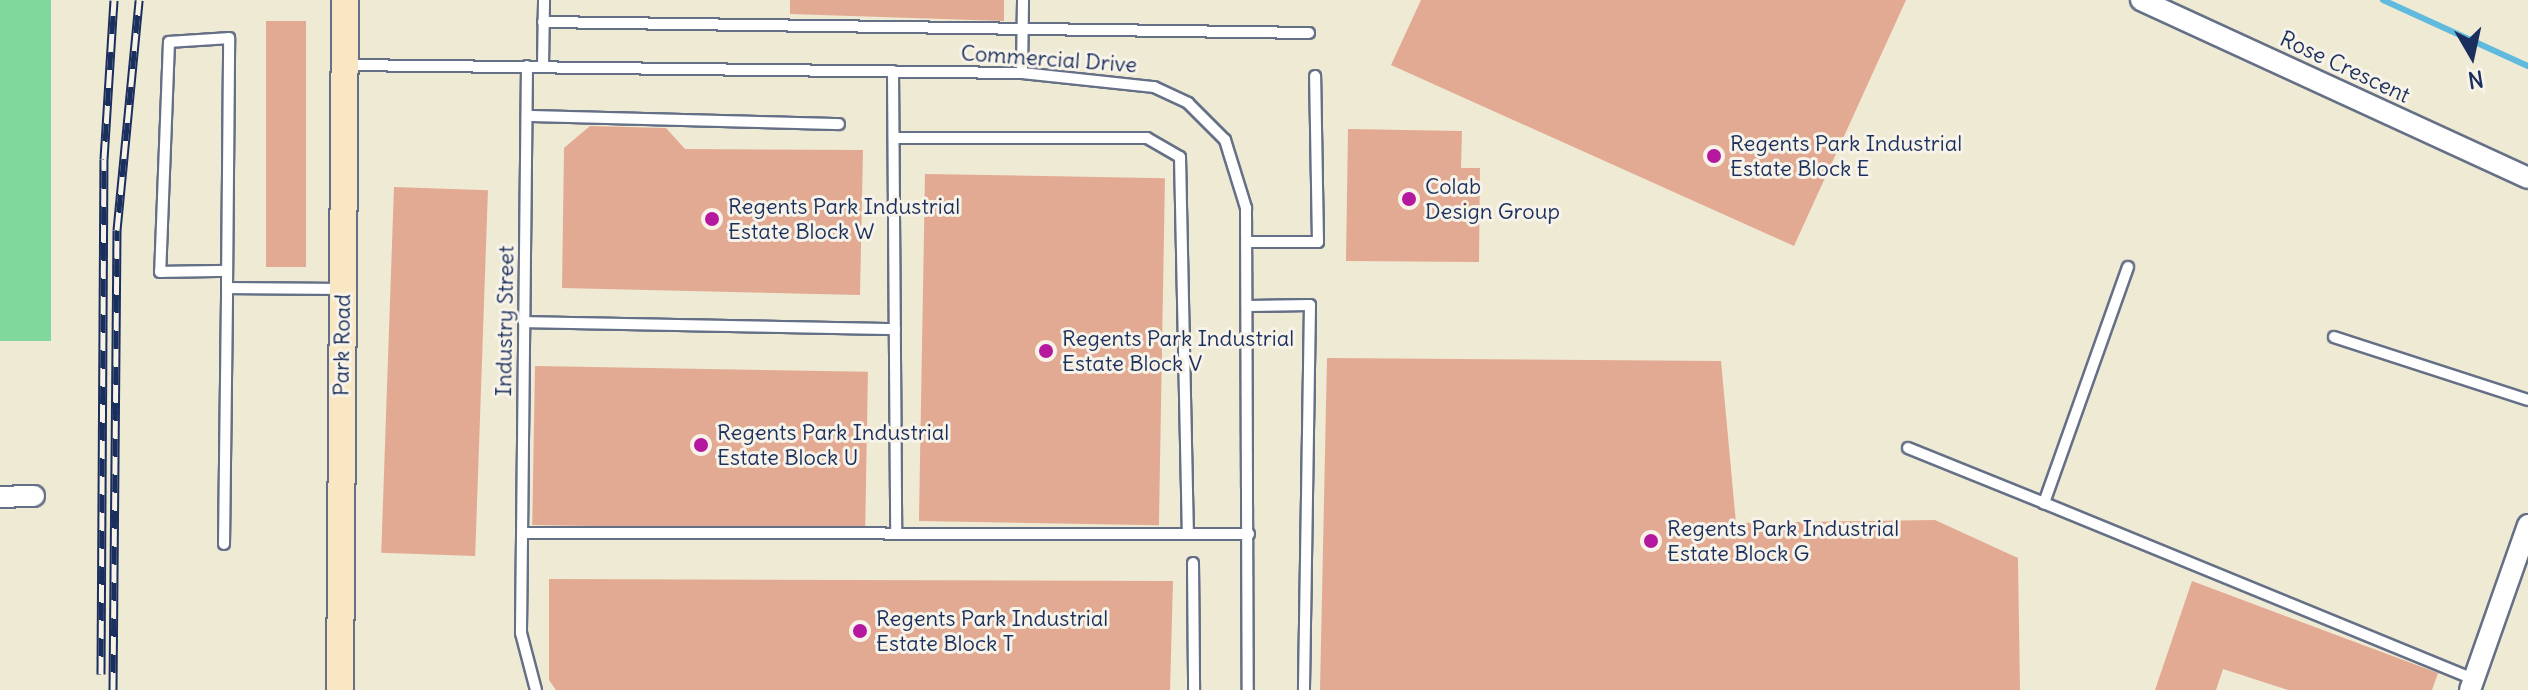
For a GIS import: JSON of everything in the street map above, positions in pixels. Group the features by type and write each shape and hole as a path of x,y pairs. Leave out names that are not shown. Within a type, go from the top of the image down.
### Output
{"main road":[{"name":"Park Road","path":"340,690 345,0"}],"street":[{"name":"Rose Crescent","path":"2141,0 2528,178"},
{"path":"0,497 34,496"},
{"path":"2472,685 2528,525"}],"lane":[{"path":"543,66 544,0"},
{"path":"1022,73 1023,0"},
{"path":"543,22 1309,33"},
{"path":"224,544 227,288 229,38 169,42 160,272 227,271"},
{"name":"Commercial Drive","path":"344,65 1022,73 1154,87 1210,120 1239,168 1248,242 1248,690"},
{"name":"Industry Street","path":"527,66 521,633 536,690"},
{"path":"893,71 896,534"},
{"path":"1248,242 1318,242 1315,76"},
{"path":"527,116 839,124"},
{"path":"894,138 1147,138 1180,157 1188,534"},
{"path":"2044,503 2128,267"},
{"path":"227,288 342,289"},
{"path":"1249,306 1310,305 1304,690"},
{"path":"524,322 895,329"},
{"path":"2334,337 2528,400"},
{"path":"1908,448 2472,685"},
{"path":"523,533 1249,534"},
{"path":"1193,563 1194,690"}],"green space":[{"path":"0,0 51,0 51,341 0,341"}],"building":[{"path":"790,0 1004,0 1004,21 790,14"},
{"name":"Regents Park Industrial Estate Block E","path":"1421,0 1906,0 1794,246 1391,65"},
{"path":"266,21 306,21 306,267 266,267"},
{"name":"Regents Park Industrial Estate Block W","path":"590,126 666,128 685,149 863,150 860,295 562,288 564,148"},
{"path":"1348,129 1462,131 1461,168 1480,168 1479,262 1346,261"},
{"name":"Regents Park Industrial Estate Block V","path":"925,174 1165,178 1159,525 919,521"},
{"path":"394,187 488,190 475,556 381,553"},
{"name":"Regents Park Industrial Estate Block G","path":"1327,358 1721,361 1736,523 1935,520 2018,558 2020,690 1320,690"},
{"name":"Regents Park Industrial Estate Block U","path":"535,366 868,372 865,531 532,525"},
{"name":"Regents Park Industrial Estate Block T","path":"549,579 1173,581 1170,690 556,690 549,680"},
{"path":"2192,581 2438,673 2432,690 2288,690 2223,669 2216,690 2155,690"}],"waterway":[{"path":"2383,0 2528,66"}],"railway":[{"path":"101,674 104,159 114,0"},
{"path":"113,690 117,230 139,0"}],"place":[{"name":"Regents Park Industrial Estate Block E","path":"1714,156"},
{"name":"Colab Design Group","path":"1409,199"},
{"name":"Regents Park Industrial Estate Block W","path":"712,219"},
{"name":"Regents Park Industrial Estate Block V","path":"1046,351"},
{"name":"Regents Park Industrial Estate Block U","path":"701,445"},
{"name":"Regents Park Industrial Estate Block G","path":"1651,541"},
{"name":"Regents Park Industrial Estate Block T","path":"860,631"}]}
